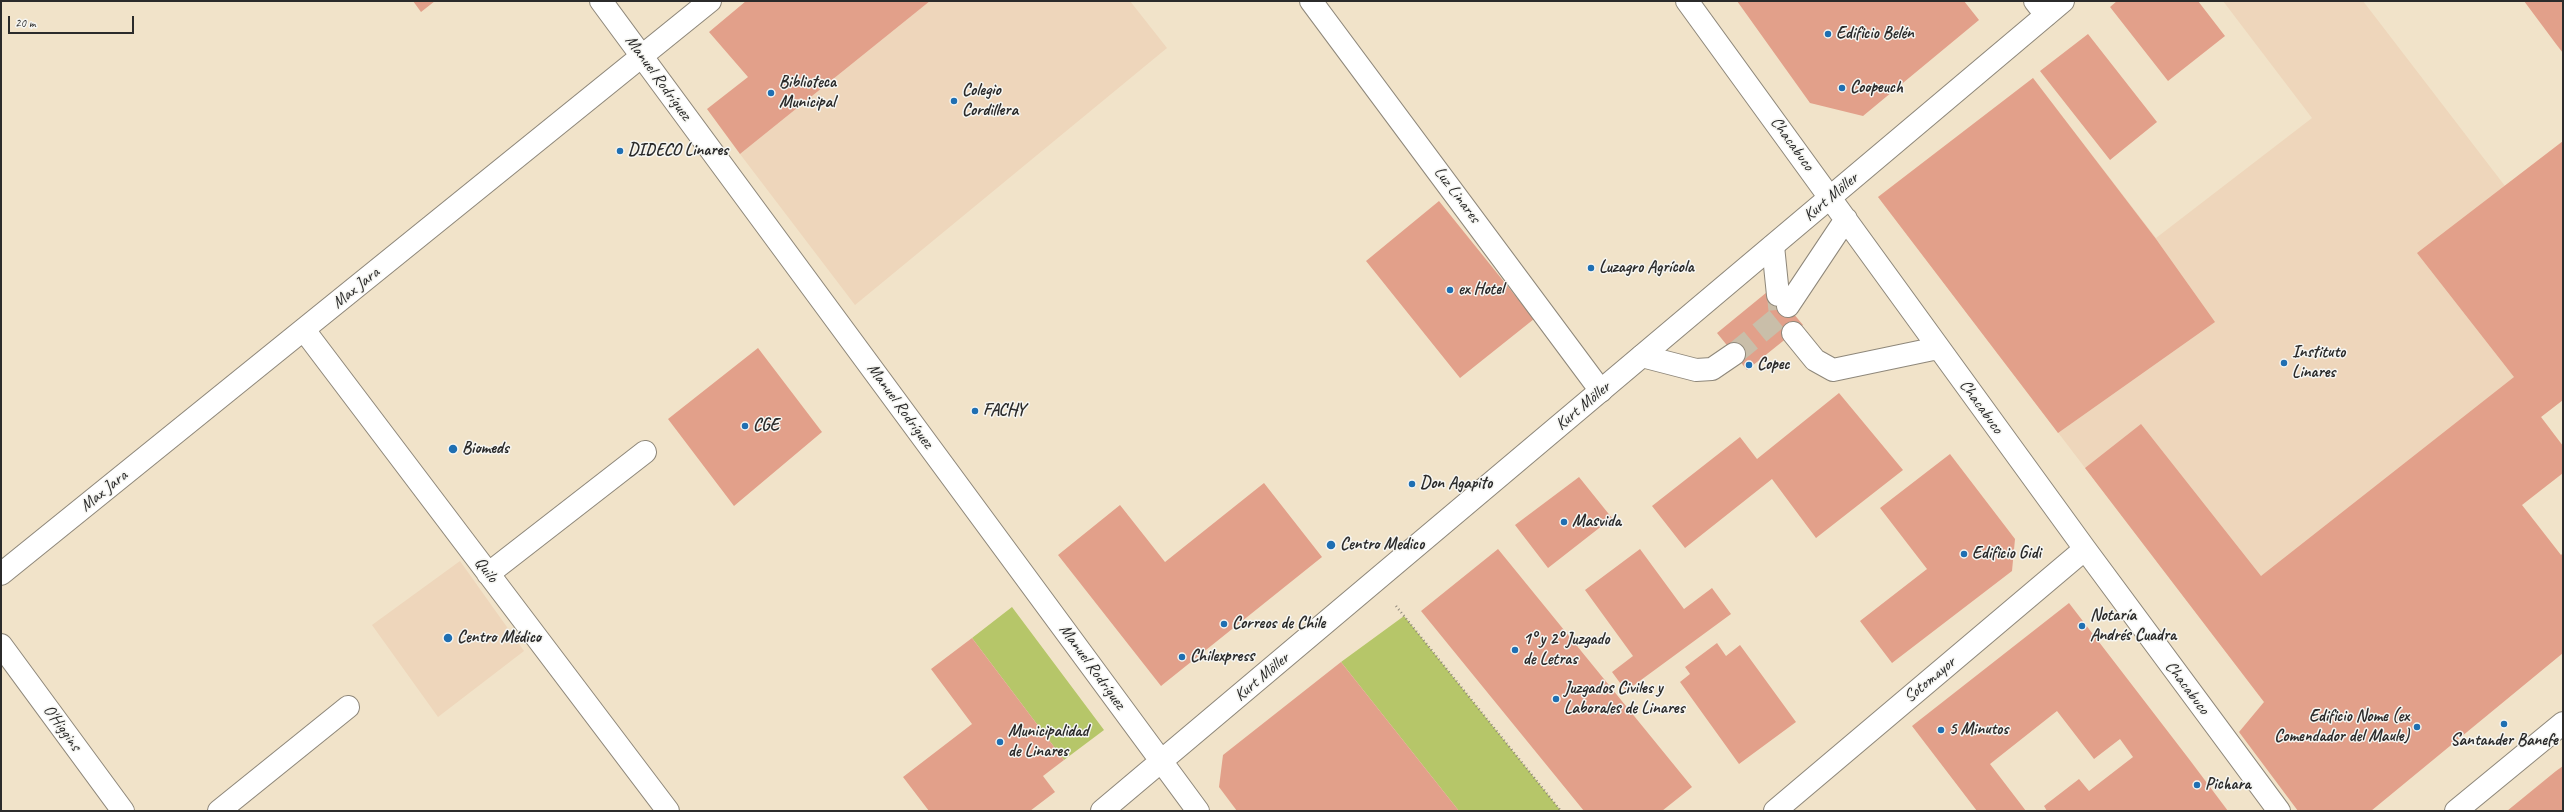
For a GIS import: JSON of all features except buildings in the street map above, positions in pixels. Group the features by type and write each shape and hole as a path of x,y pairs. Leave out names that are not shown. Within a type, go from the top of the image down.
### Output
{"street":[{"name":"Manuel Rodríguez","path":"601,1 1198,811"},
{"name":"Max Jara","path":"1,574 643,57 710,1"},
{"name":"Luz Linares","path":"1311,1 1601,391"},
{"name":"Chacabuco","path":"1687,1 1831,197 1938,348 2279,811"},
{"name":"Kurt Möller","path":"1102,811 1831,197 2041,8 2063,1"},
{"path":"1773,246 1783,300 1846,219"},
{"name":"Quilo","path":"304,330 668,811"},
{"path":"1793,333 1815,360 1833,370 1938,348"},
{"path":"1642,356 1696,370 1712,369 1734,354"},
{"path":"488,574 645,452"},
{"name":"Sotomayor","path":"1775,811 2085,549"},
{"name":"O'Higgins","path":"1,645 123,811"},
{"path":"219,811 348,706"},
{"path":"2456,811 2563,723"}],"path":[{"path":"1386,572 1392,602 1561,811"}],"shaded area":[{"name":"Colegio Cordillera","path":"930,1 1130,1 1167,48 855,305 740,154"},
{"name":"Instituto Linares","path":"2223,1 2363,1 2505,186 2563,326 2563,400 2541,417 2563,446 2563,473 2264,702 1878,197 2033,78 2156,238 2312,118"},
{"name":"Centro Médico","path":"460,561 524,651 438,717 372,625"}],"green space":[{"path":"1012,607 1104,730 1064,760 972,638"},
{"path":"1404,616 1561,811 1459,811 1341,662"}],"tunnel":[{"path":"1734,354 1780,316 1778,295"}],"place":[{"name":"Edificio Belén","path":"1828,34"},
{"name":"Coopeuch","path":"1842,88"},
{"name":"Biblioteca Municipal","path":"771,93"},
{"name":"Colegio Cordillera","path":"954,101"},
{"name":"DIDECO Linares","path":"620,151"},
{"name":"Luzagro Agrícola","path":"1591,268"},
{"name":"ex Hotel","path":"1450,290"},
{"name":"Instituto Linares","path":"2284,363"},
{"name":"Copec","path":"1749,365"},
{"name":"FACHY","path":"975,411"},
{"name":"CGE","path":"745,426"},
{"name":"Biomeds","path":"453,449"},
{"name":"Don Agapito","path":"1412,484"},
{"name":"Masvida","path":"1564,522"},
{"name":"Centro Medico","path":"1331,545"},
{"name":"Edificio Gidi","path":"1964,554"},
{"name":"Correos de Chile","path":"1224,624"},
{"name":"Notaría Andrés Cuadra","path":"2082,626"},
{"name":"Centro Médico","path":"448,638"},
{"name":"1° y 2° Juzgado de Letras","path":"1515,650"},
{"name":"Chilexpress","path":"1182,657"},
{"name":"Juzgados Civiles y Laborales de Linares","path":"1556,699"},
{"name":"Santander Banefe","path":"2504,724"},
{"name":"Edificio Nome (ex Comendador del Maule)","path":"2417,727"},
{"name":"5 Minutos","path":"1941,730"},
{"name":"Municipalidad de Linares","path":"1000,742"},
{"name":"Pichara","path":"2197,785"}]}
